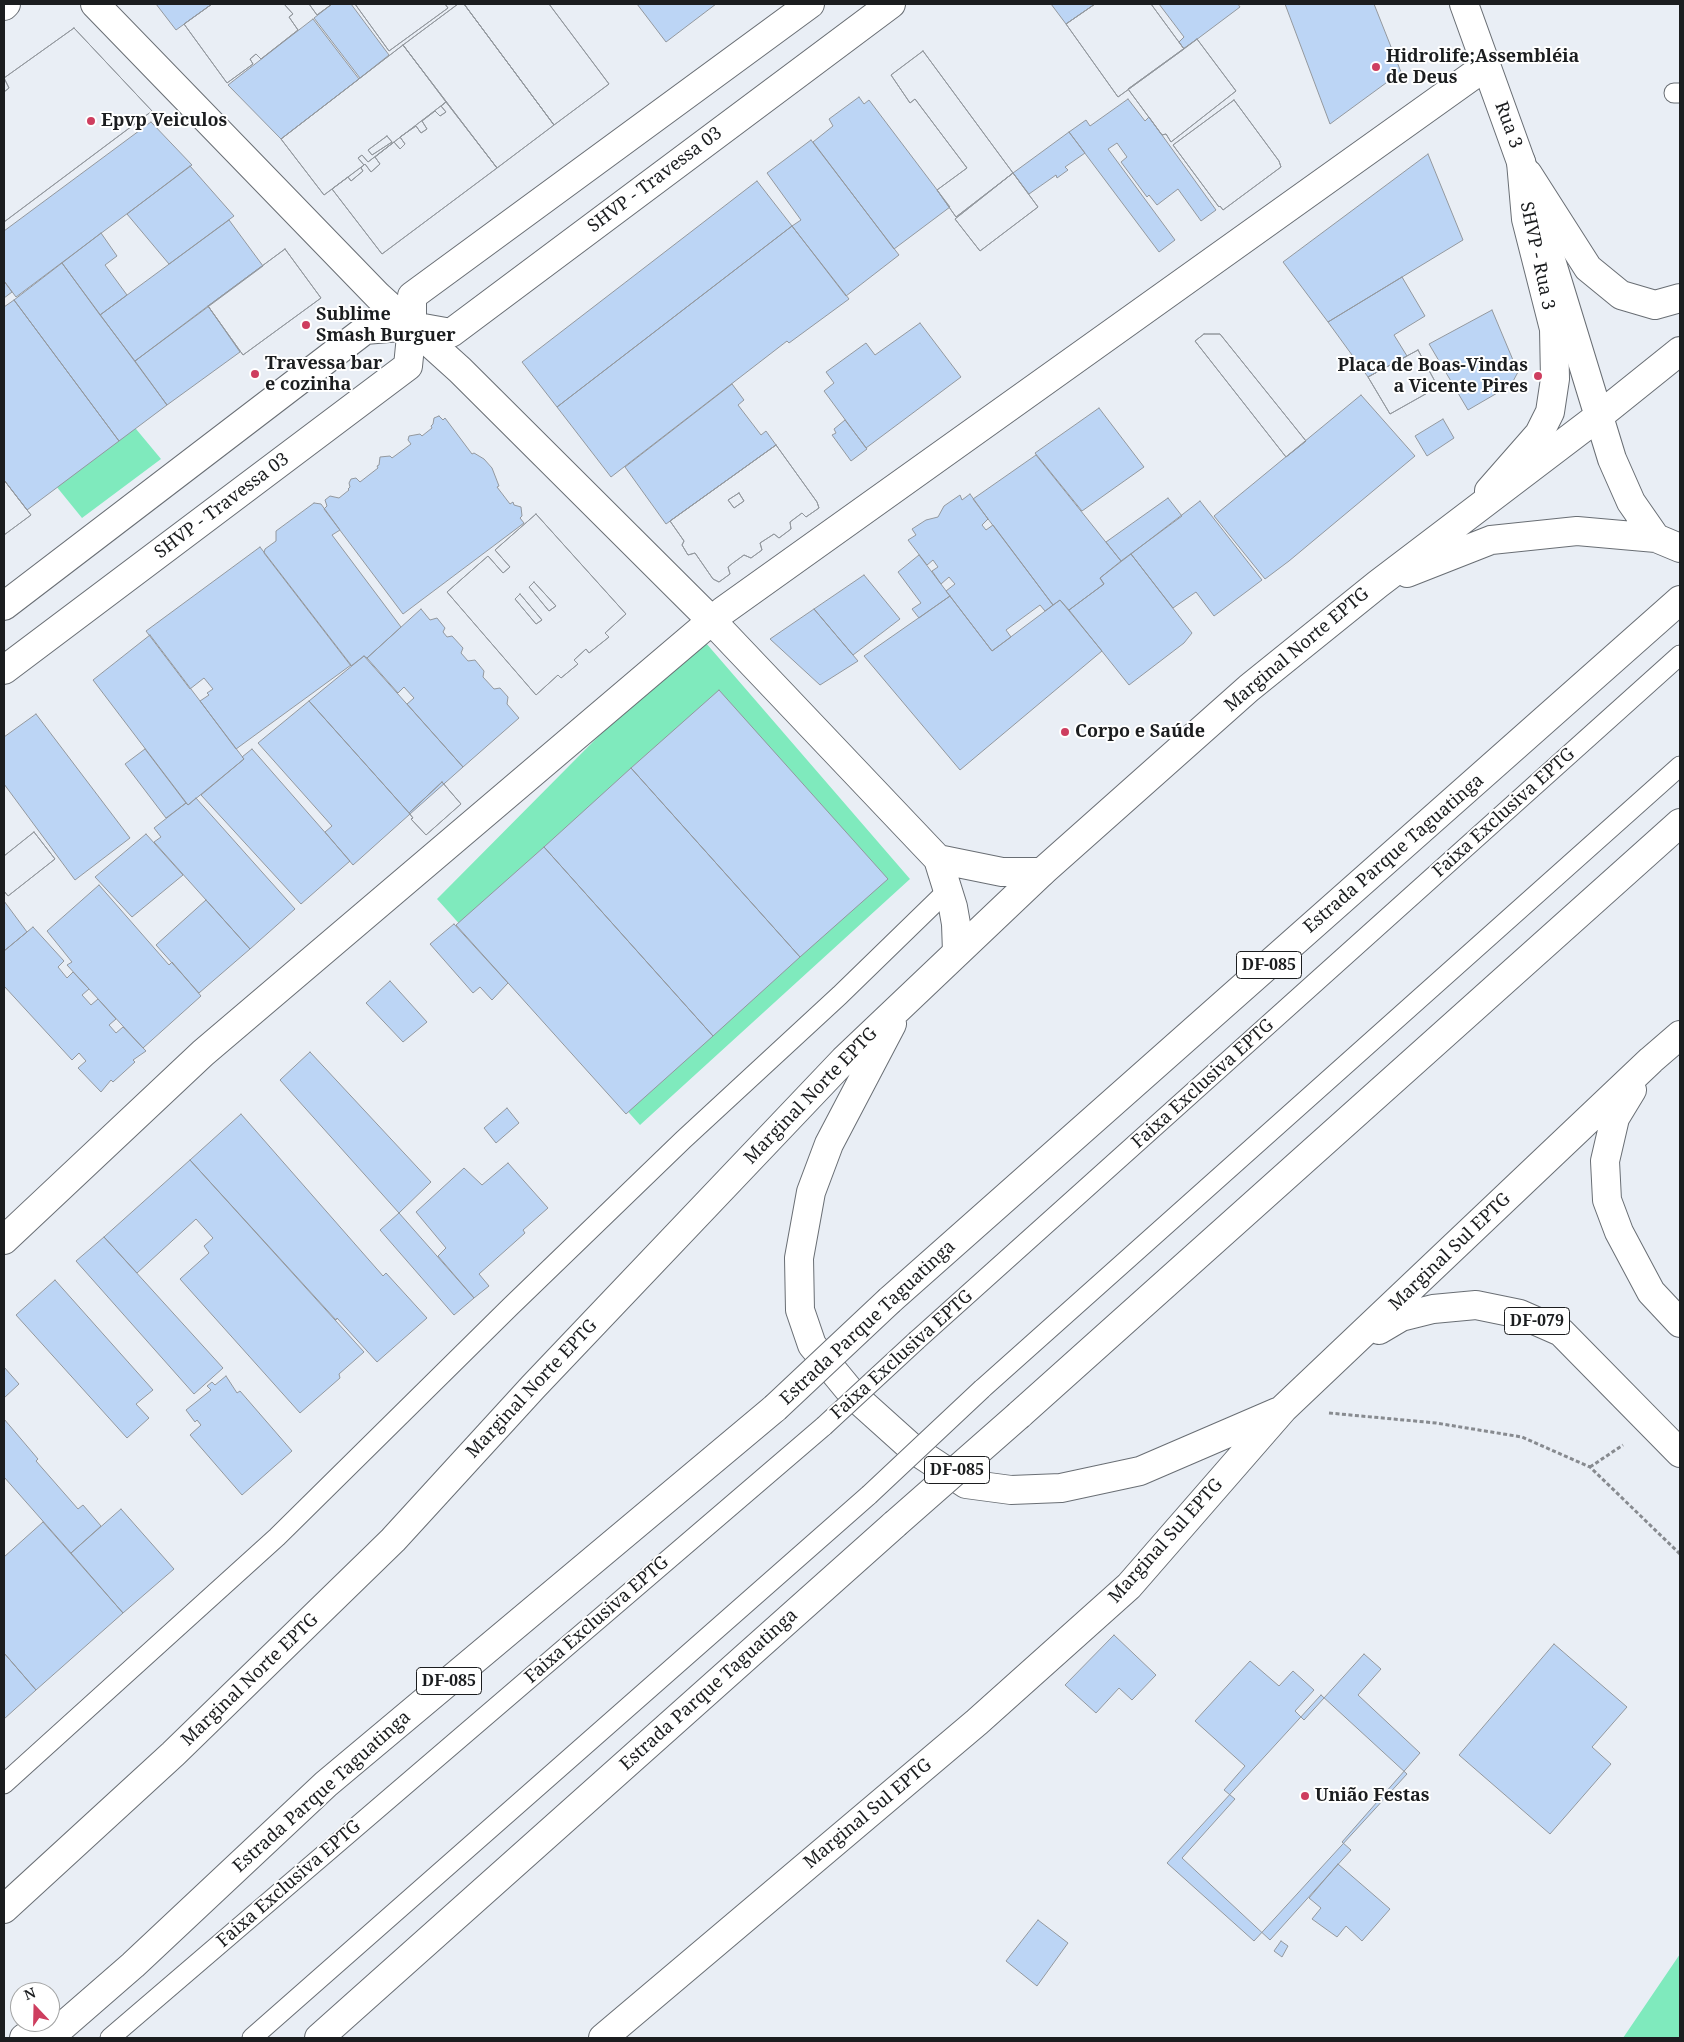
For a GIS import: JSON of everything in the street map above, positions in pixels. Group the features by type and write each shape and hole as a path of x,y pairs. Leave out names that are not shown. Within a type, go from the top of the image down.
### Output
{"main road":[{"path":"95,4 378,296 460,370 712,621 938,859 956,924 957,952"},
{"name":"SHVP - Travessa 03","path":"4,670 408,366 412,326 412,296 810,4"},
{"name":"SHVP - Travessa 03","path":"4,606 365,330 412,326 451,332 891,4"},
{"name":"Rua 3","path":"1464,4 1521,162"},
{"path":"4,1240 203,1053 712,621 1486,66"},
{"path":"1521,162 1612,459 1631,502 1668,543"},
{"name":"SHVP - Rua 3","path":"1521,162 1588,268 1621,295 1655,305 1680,298"},
{"name":"SHVP - Rua 3","path":"1464,518 1540,434 1550,412 1556,379 1554,329 1526,219 1521,162"},
{"name":"Marginal Norte EPTG","path":"4,1908 173,1754 393,1540 533,1387 844,1060 1042,872 1249,688 1378,584 1599,416 1680,351"},
{"path":"1378,584 1491,540 1577,531 1668,543"},
{"name":"Estrada Parque Taguatinga","path":"49,2038 132,1965 326,1784 775,1408 890,1300 1680,600"},
{"name":"Estrada Parque Taguatinga","path":"319,2038 1680,823"},
{"path":"938,859 1002,872 1042,872"},
{"path":"903,1003 830,1144 811,1192 799,1258 800,1310 812,1345 854,1396 913,1449 966,1484 1011,1490 1061,1488 1140,1471 1284,1408"},
{"name":"Marginal Sul EPTG","path":"603,2038 977,1722 1129,1586 1284,1408 1651,1060 1680,1035"},
{"path":"1651,1060 1615,1118 1605,1161 1607,1200 1619,1232 1651,1292 1680,1323"},
{"name":"DF-079","path":"1352,1345 1401,1317 1433,1309 1476,1305 1520,1314 1561,1332 1680,1453"},
{"path":"60,2014 132,1965"}],"lane":[{"name":"Faixa Exclusiva EPTG","path":"110,2038 824,1426 917,1340 1680,654"},
{"path":"252,2038 868,1495 982,1389 1680,766"},
{"path":"4,1784 278,1537 523,1294 683,1140 854,982 948,890"}],"path":[{"path":"1284,1408 1436,1423 1522,1437 1590,1467 1680,1554"}],"green space":[{"path":"32,304 161,459 82,518 4,422 4,324"},
{"path":"699,635 910,879 640,1125 437,899"},
{"path":"1680,1954 1680,2038 1623,2038"}],"building":[{"path":"156,4 212,4 176,30"},
{"path":"212,4 284,4 293,14 289,17 298,30 261,59 256,54 250,59 253,64 227,83 184,24"},
{"path":"212,4 284,4 293,14 289,17 298,30 261,59 256,54 250,59 253,64 227,83 184,24"},
{"path":"309,4 332,4 317,15"},
{"path":"309,4 332,4 317,15"},
{"path":"332,4 351,4 389,55 360,78 314,18"},
{"path":"355,4 445,4 448,8 389,51"},
{"path":"355,4 445,4 448,8 389,51"},
{"path":"458,4 464,4 554,125 497,168 403,45"},
{"path":"458,4 464,4 554,125 497,168 403,45"},
{"path":"464,4 549,4 609,84 554,125"},
{"path":"464,4 549,4 609,84 554,125"},
{"path":"637,4 716,4 666,42"},
{"path":"1051,4 1095,4 1066,24"},
{"path":"1095,4 1151,4 1184,49 1118,97 1066,24"},
{"path":"1095,4 1151,4 1184,49 1118,97 1066,24"},
{"path":"1159,4 1238,4 1240,7 1184,49 1179,42 1184,37"},
{"path":"1285,4 1374,4 1401,72 1330,124"},
{"path":"313,19 359,79 281,139 228,85"},
{"path":"74,28 152,111 4,222 4,92 9,88 4,78"},
{"path":"74,28 152,111 4,222 4,92 9,88 4,78"},
{"path":"1197,39 1236,91 1171,142 1166,134 1162,135 1128,89"},
{"path":"1197,39 1236,91 1171,142 1166,134 1162,135 1128,89"},
{"path":"403,45 446,102 368,162 362,155 358,158 364,165 324,195 281,139","holes":["387,136 392,142 372,155 368,150"]},
{"path":"403,45 446,102 368,162 362,155 358,158 364,165 324,195 281,139","holes":["387,136 392,142 372,155 368,150"]},
{"path":"923,51 1013,173 956,217 937,190 967,168 915,99 910,103 891,75"},
{"path":"923,51 1013,173 956,217 937,190 967,168 915,99 910,103 891,75"},
{"path":"859,97 864,104 869,100 950,207 894,249 813,142 833,126 829,119"},
{"path":"1128,99 1145,121 1149,117 1216,210 1201,221 1178,189 1157,205 1149,195 1147,197 1121,162 1127,157 1117,143 1108,149 1175,240 1159,252 1069,132 1086,120 1090,126"},
{"path":"1234,100 1279,161 1281,167 1223,210 1173,145"},
{"path":"1234,100 1279,161 1281,167 1223,210 1173,145"},
{"path":"446,102 497,168 382,254 332,189 348,177 351,181 363,171 361,168 365,164 371,172 380,164 375,157 394,142 400,149 405,144 400,137 416,126 421,133 427,129 422,121 435,111 440,116 446,112 441,106"},
{"path":"446,102 497,168 382,254 332,189 348,177 351,181 363,171 361,168 365,164 371,172 380,164 375,157 394,142 400,149 405,144 400,137 416,126 421,133 427,129 422,121 435,111 440,116 446,112 441,106"},
{"path":"151,122 192,165 16,297 4,281 4,231"},
{"path":"1069,132 1085,153 1065,167 1068,170 1057,178 1056,175 1029,194 1013,173"},
{"path":"811,140 899,255 846,296 792,226 801,220 767,173"},
{"path":"1428,154 1463,240 1328,322 1283,262"},
{"path":"190,166 234,216 169,264 127,214"},
{"path":"1013,173 1038,207 980,251 955,219"},
{"path":"1013,173 1038,207 980,251 955,219"},
{"path":"757,181 792,226 557,407 522,362"},
{"path":"229,220 263,266 135,361 100,315"},
{"path":"792,226 849,299 789,343 787,341 611,477 557,407"},
{"path":"101,233 117,256 105,265 127,295 100,315 62,263"},
{"path":"285,249 321,298 243,355 208,306"},
{"path":"285,249 321,298 243,355 208,306"},
{"path":"62,263 167,405 119,441 14,300"},
{"path":"1402,277 1425,316 1394,335 1407,356 1368,377 1328,322"},
{"path":"4,281 12,292 4,298"},
{"path":"14,300 119,441 27,510 4,480 4,307"},
{"path":"208,306 240,352 167,405 135,361"},
{"path":"1492,310 1518,372 1511,385 1468,410 1429,344"},
{"path":"920,323 961,377 866,448 824,391 834,383 826,372 866,343 875,355"},
{"path":"1204,334 1220,334 1306,441 1286,457 1195,341"},
{"path":"1204,334 1220,334 1306,441 1286,457 1195,341"},
{"path":"1418,350 1438,387 1390,414 1368,377"},
{"path":"1418,350 1438,387 1390,414 1368,377"},
{"path":"732,384 744,400 738,405 761,435 766,431 776,445 666,524 625,467"},
{"path":"1361,395 1415,456 1265,579 1214,516"},
{"path":"1099,408 1144,467 1082,511 1035,453"},
{"path":"439,416 443,420 445,418 472,454 474,453 484,459 492,468 499,486 497,487 510,504 513,502 514,505 521,507 522,516 520,518 524,523 403,614 324,509 327,506 325,500 330,496 339,498 349,490 351,479 356,478 360,482 378,468 380,457 390,456 392,458 411,444 408,440 409,436 420,434 422,436 432,428 434,418"},
{"path":"1443,419 1454,438 1427,456 1415,436"},
{"path":"845,420 867,449 851,461 832,435 836,433 834,429"},
{"path":"776,445 817,502 819,508 806,517 802,513 790,522 791,529 779,538 774,534 760,543 762,550 751,558 744,555 733,563 728,567 730,574 719,582 713,579 695,553 688,555 682,545 684,541 670,521","holes":["739,493 744,501 734,508 728,500"]},
{"path":"776,445 817,502 819,508 806,517 802,513 790,522 791,529 779,538 774,534 760,543 762,550 751,558 744,555 733,563 728,567 730,574 719,582 713,579 695,553 688,555 682,545 684,541 670,521","holes":["739,493 744,501 734,508 728,500"]},
{"path":"1036,455 1121,561 1100,578 1104,584 1069,610 1060,600 1053,605 973,499"},
{"path":"4,480 31,515 4,535"},
{"path":"4,480 31,515 4,535"},
{"path":"970,494 988,519 982,525 986,530 993,525 1053,605 1045,611 1040,605 1006,630 1011,637 992,651 946,591 955,584 949,577 941,584 932,571 938,567 933,560 927,565 908,540 916,535 912,529 926,520 938,517 944,506 960,495 962,500"},
{"path":"1168,498 1182,516 1121,561 1106,542"},
{"path":"1200,501 1262,580 1214,616 1196,592 1173,608 1131,554"},
{"path":"314,503 321,504 340,530 332,535 401,627 367,658 364,656 351,666 264,553 265,549 276,541 276,531"},
{"path":"536,514 626,614 605,633 609,637 589,653 586,649 574,660 578,664 561,678 558,675 536,695 447,592 488,556 503,573 510,567 495,550","holes":["534,582 556,606 549,611 529,587","520,594 542,620 536,624 515,599"]},
{"path":"536,514 626,614 605,633 609,637 589,653 586,649 574,660 578,664 561,678 558,675 536,695 447,592 488,556 503,573 510,567 495,550","holes":["534,582 556,606 549,611 529,587","520,594 542,620 536,624 515,599"]},
{"path":"260,547 351,665 236,749 200,701 209,695 207,693 213,689 204,678 190,689 146,631"},
{"path":"1131,554 1192,633 1184,643 1129,685 1069,610 1104,584 1100,578"},
{"path":"919,555 950,596 919,618 912,609 921,603 898,572"},
{"path":"864,575 900,619 853,655 814,609"},
{"path":"950,596 992,651 1060,600 1102,651 960,770 864,656"},
{"path":"421,609 430,620 437,618 445,628 443,632 447,637 452,636 463,648 461,653 468,661 475,660 484,671 483,677 494,689 500,688 508,697 507,704 519,718 463,767 407,704 414,698 404,687 398,693 367,658"},
{"path":"814,609 858,661 820,685 770,639"},
{"path":"150,635 244,759 188,805 93,680"},
{"path":"364,656 463,767 410,814 309,701"},
{"path":"719,690 888,879 800,957 631,768"},
{"path":"309,701 410,814 353,865 325,832 332,826 258,743"},
{"path":"36,714 130,838 75,880 4,784 4,737"},
{"path":"145,749 186,803 166,818 125,764"},
{"path":"252,749 350,861 301,904 201,795 244,759 242,757"},
{"path":"631,768 800,957 713,1036 544,847"},
{"path":"442,782 461,804 426,835 411,819 413,818 409,813"},
{"path":"442,782 461,804 426,835 411,819 413,818 409,813"},
{"path":"196,798 295,909 250,949 154,842 161,837 154,828 186,803 188,805"},
{"path":"34,832 55,859 8,896 4,891 4,856"},
{"path":"34,832 55,859 8,896 4,891 4,856"},
{"path":"146,834 183,875 132,917 95,877"},
{"path":"544,847 713,1036 626,1114 456,925"},
{"path":"99,885 169,965 172,962 201,996 143,1048 67,965 72,962 47,931"},
{"path":"206,900 250,949 199,993 156,945"},
{"path":"4,901 27,932 4,951"},
{"path":"454,924 508,983 492,1000 480,987 473,993 430,944"},
{"path":"33,927 64,961 58,967 67,978 73,972 89,989 82,995 91,1005 98,999 116,1019 109,1025 116,1033 123,1027 146,1051 133,1060 135,1062 113,1082 111,1080 101,1092 78,1068 86,1061 79,1053 72,1060 4,986 4,951"},
{"path":"390,981 427,1022 403,1042 366,1003"},
{"path":"310,1052 431,1182 399,1213 280,1080"},
{"path":"507,1108 519,1123 496,1143 484,1128"},
{"path":"241,1114 383,1276 386,1273 427,1318 377,1362 337,1318 336,1320 190,1160"},
{"path":"190,1160 364,1352 339,1374 340,1378 300,1413 180,1279 209,1253 204,1246 213,1238 196,1219 137,1273 104,1237"},
{"path":"508,1163 548,1208 523,1230 525,1233 479,1274 489,1286 474,1298 438,1256 446,1248 416,1212 464,1168 482,1185"},
{"path":"399,1213 474,1298 454,1315 380,1230"},
{"path":"104,1237 223,1368 194,1394 76,1261"},
{"path":"55,1280 153,1390 136,1404 149,1418 127,1438 16,1315"},
{"path":"4,1367 19,1384 4,1398"},
{"path":"226,1376 237,1393 240,1391 292,1451 242,1495 190,1435 201,1425 197,1420 195,1422 186,1410 211,1390 207,1386 212,1382 215,1385"},
{"path":"4,1419 38,1459 36,1461 78,1509 83,1505 101,1526 71,1553 4,1477"},
{"path":"121,1509 174,1569 123,1613 71,1553"},
{"path":"43,1522 123,1613 36,1690 4,1653 4,1557"},
{"path":"1114,1635 1156,1675 1132,1700 1119,1688 1096,1713 1065,1685"},
{"path":"1554,1644 1627,1707 1592,1747 1611,1764 1550,1834 1459,1755"},
{"path":"4,1653 36,1690 4,1719"},
{"path":"1364,1654 1381,1669 1358,1695 1420,1753 1342,1842 1351,1850 1270,1940 1182,1858 1235,1799 1224,1790 1245,1766 1195,1721 1250,1661 1279,1686 1293,1671 1314,1690 1295,1711 1304,1720"},
{"path":"1321,1695 1407,1774 1254,1941 1167,1863"},
{"path":"1338,1864 1390,1909 1362,1941 1346,1926 1337,1937 1312,1919 1321,1908 1309,1898"},
{"path":"1038,1920 1068,1943 1037,1986 1006,1961"},
{"path":"1281,1941 1288,1946 1282,1957 1274,1951"}],"place":[{"name":"Hidrolife;Assembléia de Deus","path":"1376,67"},
{"name":"Epvp Veiculos","path":"91,121"},
{"name":"Sublime Smash Burguer","path":"306,325"},
{"name":"Travessa bar e cozinha","path":"255,374"},
{"name":"Placa de Boas-Vindas a Vicente Pires","path":"1538,376"},
{"name":"Corpo e Saúde","path":"1065,732"},
{"name":"União Festas","path":"1305,1796"}]}
